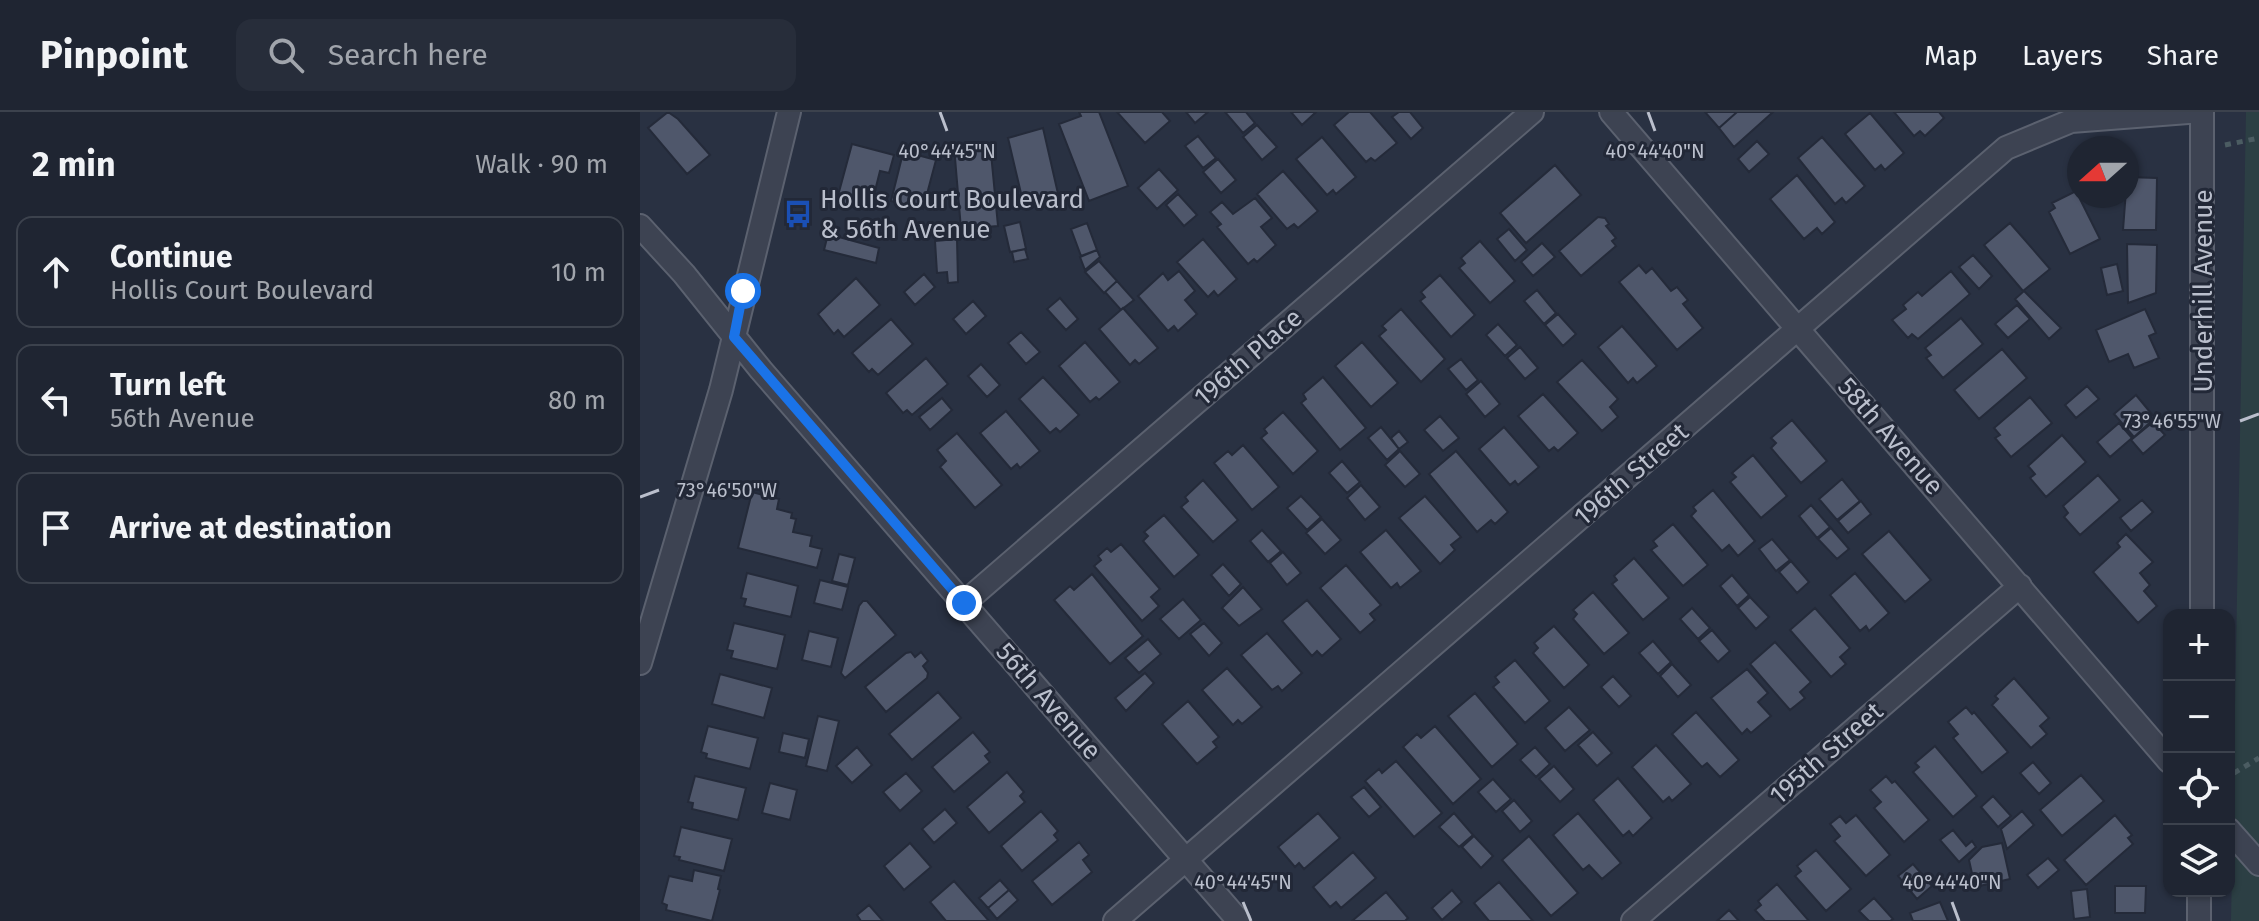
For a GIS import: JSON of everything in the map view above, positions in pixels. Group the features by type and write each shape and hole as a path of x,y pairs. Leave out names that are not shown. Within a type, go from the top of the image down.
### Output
{"street":[{"path":"640,663 648,604 721,390 789,112"},
{"name":"196th Place","path":"964,603 1532,112"},
{"name":"58th Avenue","path":"1611,112 2163,754"},
{"name":"196th Street","path":"1115,921 2006,148 2071,121 2188,112"},
{"name":"Underhill Avenue","path":"2202,112 2202,609"},
{"name":"56th Avenue","path":"640,226 1239,921"},
{"name":"195th Street","path":"1633,921 2020,586"},
{"path":"2235,837 2259,864"},
{"path":"2199,897 2199,921"}],"path":[{"path":"2203,150 2259,138"},
{"path":"2235,772 2259,758"}],"green space":[{"path":"2246,112 2259,112 2259,921 2231,921 2231,897 2235,897 2235,705"}],"building":[{"path":"668,112 710,155 687,174 648,128"},
{"path":"1079,112 1099,112 1128,186 1089,201 1059,124 1081,116"},
{"path":"1117,112 1162,112 1170,121 1145,143"},
{"path":"1186,112 1208,112 1195,123"},
{"path":"1225,112 1246,112 1255,123 1243,133"},
{"path":"1291,112 1316,112 1302,125"},
{"path":"1349,112 1370,112 1397,143 1375,161 1371,158 1366,162 1334,125"},
{"path":"1399,112 1410,112 1423,128 1411,139 1392,117"},
{"path":"1705,112 1737,112 1719,128"},
{"path":"1737,112 1773,112 1734,147 1719,128"},
{"path":"1894,112 1939,112 1944,118 1925,136 1920,131 1914,136"},
{"path":"1870,113 1904,153 1885,170 1881,165 1875,170 1845,134"},
{"path":"1257,125 1277,147 1262,160 1243,137"},
{"path":"1043,128 1059,198 1024,206 1008,138"},
{"path":"1198,136 1216,158 1203,168 1185,146"},
{"path":"1322,137 1356,177 1336,194 1333,190 1327,195 1296,159"},
{"path":"1822,137 1865,186 1846,203 1842,198 1835,204 1798,158"},
{"path":"1757,141 1769,154 1749,172 1738,159"},
{"path":"990,143 998,226 961,229 954,146"},
{"path":"852,144 894,155 889,173 880,171 873,199 865,197 862,209 836,203"},
{"path":"910,153 936,160 923,209 891,201 902,157 909,159"},
{"path":"1218,159 1236,180 1221,193 1203,172"},
{"path":"1555,165 1581,195 1526,243 1500,213"},
{"path":"1159,169 1178,190 1157,209 1138,188"},
{"path":"1283,171 1318,211 1298,228 1294,224 1287,229 1257,194"},
{"path":"1797,175 1835,222 1822,234 1817,228 1804,239 1770,199"},
{"path":"2139,177 2157,178 2156,230 2123,230 2125,208 2139,208"},
{"path":"1178,194 1197,215 1184,226 1166,205"},
{"path":"2067,196 2067,208 2084,208 2100,239 2070,254 2049,212 2055,208 2052,203"},
{"path":"1255,198 1272,218 1261,227 1276,245 1257,262 1254,259 1248,264 1217,227 1221,224 1210,212 1222,202 1233,214"},
{"path":"1598,217 1605,218 1609,224 1606,226 1616,238 1612,241 1616,246 1581,276 1559,251"},
{"path":"1020,222 1026,249 1010,252 1004,226"},
{"path":"1087,223 1097,250 1081,256 1071,229"},
{"path":"2010,223 2050,269 2023,291 1984,245"},
{"path":"1509,229 1527,250 1515,261 1497,239"},
{"path":"828,234 879,248 876,263 824,250"},
{"path":"957,239 958,282 948,283 947,272 937,273 935,241"},
{"path":"1203,239 1237,279 1218,296 1214,291 1208,297 1177,262"},
{"path":"1480,241 1515,281 1490,303 1459,268 1465,263 1461,258"},
{"path":"1542,243 1555,257 1533,276 1521,262"},
{"path":"2127,244 2157,245 2156,293 2128,303"},
{"path":"1025,249 1028,259 1014,262 1012,252"},
{"path":"1097,250 1100,257 1085,270 1080,257"},
{"path":"1973,255 1992,276 1979,289 1959,267"},
{"path":"1099,261 1117,281 1104,293 1085,272"},
{"path":"2117,264 2123,291 2107,295 2101,268"},
{"path":"1639,265 1646,273 1652,268 1671,291 1677,287 1688,300 1683,304 1703,328 1677,350 1619,282"},
{"path":"1179,271 1195,291 1185,300 1197,314 1178,331 1174,326 1168,331 1138,296 1163,273 1168,280"},
{"path":"1951,271 1970,294 1918,339 1912,334 1908,338 1892,320 1906,309 1903,305 1918,292 1922,296"},
{"path":"924,274 935,287 915,305 904,292"},
{"path":"1440,275 1475,315 1451,337 1420,301 1425,297 1421,292"},
{"path":"856,278 880,305 844,337 838,330 834,334 818,314"},
{"path":"1117,281 1134,300 1121,310 1105,292"},
{"path":"1537,290 1556,313 1544,324 1524,301"},
{"path":"2024,291 2061,328 2049,339 2015,299"},
{"path":"1060,298 1078,319 1066,330 1047,309"},
{"path":"973,301 986,316 966,334 953,319"},
{"path":"2017,305 2030,319 2008,338 1995,324"},
{"path":"1123,308 1158,348 1139,364 1135,360 1130,365 1099,329"},
{"path":"1401,309 1445,359 1421,382 1379,336 1386,330 1382,326"},
{"path":"2145,309 2156,333 2149,336 2159,358 2134,368 2128,354 2109,362 2096,330"},
{"path":"1558,314 1576,334 1563,346 1545,325"},
{"path":"1961,318 1983,344 1943,378 1926,358 1931,355 1925,348"},
{"path":"891,319 913,344 878,375 872,369 869,372 852,353"},
{"path":"1498,324 1517,345 1505,356 1486,335"},
{"path":"1622,326 1657,366 1637,383 1633,378 1628,383 1598,347"},
{"path":"1021,332 1040,352 1026,364 1008,343"},
{"path":"1085,342 1120,382 1099,400 1096,397 1090,402 1059,366"},
{"path":"1362,342 1398,383 1371,407 1335,366"},
{"path":"1520,347 1538,368 1525,379 1507,358"},
{"path":"2002,349 2027,378 1979,419 1954,390"},
{"path":"926,358 948,384 912,415 907,410 903,413 886,393"},
{"path":"1461,359 1478,380 1466,390 1448,369"},
{"path":"1582,360 1618,399 1610,407 1618,417 1602,431 1557,382"},
{"path":"981,364 1000,385 987,397 968,376"},
{"path":"1043,377 1079,415 1060,432 1056,428 1050,433 1019,399"},
{"path":"1323,377 1366,428 1340,450 1301,403 1306,399 1303,394"},
{"path":"1481,381 1500,404 1485,417 1466,394"},
{"path":"2087,386 2099,399 2076,418 2065,405"},
{"path":"1543,394 1578,433 1558,451 1554,447 1549,451 1518,416"},
{"path":"2136,395 2155,418 2134,437 2114,414"},
{"path":"2030,397 2052,423 2011,457 1995,438 2000,435 1994,428"},
{"path":"942,398 952,410 930,430 919,417"},
{"path":"1006,411 1040,451 1020,468 1017,464 1011,469 980,433"},
{"path":"1283,412 1318,451 1293,474 1261,438 1267,433 1264,429"},
{"path":"1440,416 1459,438 1443,451 1424,430"},
{"path":"1792,420 1827,461 1801,483 1771,448 1776,443 1771,438"},
{"path":"2153,422 2165,435 2143,454 2131,440"},
{"path":"2119,423 2132,438 2110,457 2097,442"},
{"path":"1381,427 1399,449 1387,460 1368,438"},
{"path":"1504,427 1539,467 1518,485 1515,481 1510,485 1479,449"},
{"path":"1399,431 1408,442 1399,449 1391,438"},
{"path":"957,433 1002,485 975,508 940,467 946,461 937,450"},
{"path":"2062,435 2086,462 2046,497 2030,478 2035,474 2028,466"},
{"path":"1243,445 1279,487 1252,510 1214,463 1228,451 1232,455"},
{"path":"1400,451 1420,474 1405,487 1385,465"},
{"path":"1456,451 1508,512 1495,524 1491,520 1477,532 1429,474"},
{"path":"1753,455 1787,496 1761,518 1730,482 1736,477 1732,473"},
{"path":"1342,461 1360,482 1347,493 1329,473"},
{"path":"2098,475 2120,500 2080,535 2064,517 2068,513 2063,506"},
{"path":"1842,479 1860,501 1837,520 1819,499"},
{"path":"1203,480 1238,520 1213,542 1181,507 1188,501 1185,497"},
{"path":"1361,485 1380,507 1365,520 1347,498"},
{"path":"1713,490 1755,541 1738,556 1729,545 1722,551 1691,516 1696,511 1693,507"},
{"path":"752,492 779,499 777,509 792,513 791,518 796,519 793,532 812,536 810,546 822,549 817,568 738,548"},
{"path":"1301,496 1321,517 1307,530 1287,508"},
{"path":"1425,496 1461,537 1451,545 1455,550 1440,564 1399,518"},
{"path":"2142,500 2153,512 2131,531 2120,518"},
{"path":"1861,501 1871,514 1848,533 1838,521"},
{"path":"1811,505 1830,527 1817,538 1799,516"},
{"path":"1164,515 1199,555 1174,577 1143,541 1148,536 1144,532"},
{"path":"1322,519 1341,540 1325,554 1306,533"},
{"path":"1673,524 1708,565 1683,586 1651,550 1657,546 1653,541"},
{"path":"1831,528 1849,549 1837,559 1818,539"},
{"path":"1262,530 1281,551 1268,562 1250,541"},
{"path":"1386,530 1421,571 1400,588 1397,583 1391,588 1360,552"},
{"path":"1889,531 1931,580 1905,602 1862,554"},
{"path":"2126,534 2153,562 2140,573 2150,585 2144,591 2157,606 2138,623 2093,572 2120,547 2117,543"},
{"path":"1772,539 1790,560 1776,571 1759,549"},
{"path":"1121,544 1160,589 1151,597 1159,606 1142,621 1094,566 1101,560 1098,556 1107,548 1111,552"},
{"path":"1283,552 1301,573 1287,585 1270,563"},
{"path":"839,554 855,558 848,585 832,581"},
{"path":"1634,558 1669,598 1643,620 1612,584 1617,580 1614,576"},
{"path":"1791,561 1809,582 1797,593 1779,572"},
{"path":"1223,564 1241,584 1229,596 1211,575"},
{"path":"1346,565 1381,605 1370,614 1375,620 1360,633 1320,588"},
{"path":"747,573 798,586 791,617 744,606 746,599 741,598"},
{"path":"1855,573 1889,613 1869,631 1866,626 1860,631 1830,595"},
{"path":"1092,574 1143,636 1110,664 1054,600 1070,586 1074,590"},
{"path":"1732,575 1749,595 1737,606 1720,586"},
{"path":"820,580 848,587 842,610 814,603"},
{"path":"1243,587 1262,609 1239,626 1222,608"},
{"path":"1593,592 1629,633 1604,654 1573,619 1577,614 1573,610"},
{"path":"1750,597 1769,617 1756,629 1738,608"},
{"path":"1183,599 1201,620 1179,639 1160,619"},
{"path":"1307,600 1341,639 1322,656 1317,651 1312,656 1282,621"},
{"path":"863,601 867,601 896,635 845,678 841,673"},
{"path":"1692,608 1710,628 1698,639 1680,619"},
{"path":"1815,608 1850,648 1840,657 1846,664 1831,677 1790,630"},
{"path":"734,623 785,635 777,669 731,658 733,651 727,650"},
{"path":"1204,623 1222,643 1209,656 1190,634"},
{"path":"1554,626 1589,665 1564,688 1533,653 1538,648 1534,643"},
{"path":"1712,630 1730,651 1718,662 1699,641"},
{"path":"809,631 838,638 831,667 802,660"},
{"path":"1267,633 1302,673 1282,691 1278,686 1272,690 1241,655"},
{"path":"1148,639 1161,654 1139,673 1125,658"},
{"path":"1653,641 1671,662 1658,674 1639,653"},
{"path":"1775,642 1811,682 1800,692 1805,698 1790,710 1750,664"},
{"path":"911,652 915,657 921,652 928,661 923,666 928,673 927,678 886,712 865,687"},
{"path":"1515,660 1550,701 1525,723 1493,687 1499,682 1495,677"},
{"path":"1672,664 1691,685 1678,697 1660,676"},
{"path":"1227,668 1262,707 1242,724 1238,720 1233,725 1202,690"},
{"path":"1747,669 1768,693 1758,702 1771,716 1751,733 1747,729 1742,734 1711,698"},
{"path":"1145,673 1154,683 1126,711 1115,698"},
{"path":"720,674 772,688 764,718 712,704"},
{"path":"1613,676 1631,696 1619,707 1601,687"},
{"path":"2014,678 2049,718 2040,726 2047,734 2031,748 1992,705 1998,699 1995,696"},
{"path":"938,692 961,718 912,760 889,734"},
{"path":"1475,693 1518,744 1492,767 1448,716"},
{"path":"1188,701 1219,737 1213,742 1217,747 1197,764 1162,724"},
{"path":"1569,707 1590,730 1565,751 1545,728"},
{"path":"1966,707 1972,714 1974,712 2008,752 1982,773 1953,738 1958,734 1948,722"},
{"path":"1696,712 1739,760 1720,777 1707,763 1702,767 1672,734"},
{"path":"818,716 839,721 827,771 806,766"},
{"path":"708,726 758,738 750,769 706,758 707,754 701,752"},
{"path":"1435,726 1481,779 1453,804 1403,747 1417,734 1421,738"},
{"path":"973,732 990,752 985,756 990,762 954,792 932,767"},
{"path":"1593,732 1612,753 1597,766 1578,745"},
{"path":"783,733 809,739 805,758 779,752"},
{"path":"1656,745 1691,784 1672,801 1669,797 1663,802 1632,767"},
{"path":"1935,746 1977,796 1953,817 1913,772 1919,767 1915,763"},
{"path":"857,747 872,765 852,783 836,766"},
{"path":"1535,747 1550,764 1536,777 1520,760"},
{"path":"1396,761 1442,813 1414,837 1365,781 1379,769 1382,773"},
{"path":"2033,762 2051,783 2039,794 2020,773"},
{"path":"1554,766 1574,789 1560,802 1539,779"},
{"path":"1007,772 1024,792 1020,796 1025,802 989,833 967,807"},
{"path":"906,773 922,791 900,811 883,792"},
{"path":"2081,775 2104,801 2062,836 2040,810"},
{"path":"695,776 746,788 738,820 692,809 693,803 688,802"},
{"path":"1886,776 1892,783 1895,781 1929,820 1904,842 1874,808 1881,802 1870,790"},
{"path":"1618,778 1652,818 1633,836 1629,831 1623,836 1593,800"},
{"path":"1493,779 1511,799 1496,812 1478,792"},
{"path":"770,783 797,790 790,820 762,813"},
{"path":"1364,787 1381,807 1369,817 1351,797"},
{"path":"1993,796 2011,816 1998,827 1981,807"},
{"path":"1514,800 1532,821 1520,832 1502,811"},
{"path":"945,809 957,823 934,843 922,829"},
{"path":"1041,811 1058,831 1054,835 1058,840 1022,871 1001,846"},
{"path":"2022,811 2034,825 2007,849 2001,829"},
{"path":"1318,813 1340,838 1304,869 1299,863 1295,867 1278,847"},
{"path":"1454,813 1473,835 1459,847 1439,827"},
{"path":"1578,813 1621,863 1602,879 1589,865 1583,870 1553,835"},
{"path":"1856,815 1890,855 1866,876 1834,841 1840,836 1830,824 1840,816 1846,823"},
{"path":"2115,815 2132,835 2128,838 2133,844 2086,885 2064,860"},
{"path":"681,827 732,839 724,871 674,856"},
{"path":"1953,830 1966,846 1972,841 1976,847 1959,862 1940,840"},
{"path":"1474,836 1493,856 1481,868 1462,847"},
{"path":"1529,836 1578,893 1551,916 1502,860"},
{"path":"1079,842 1089,855 1083,860 1092,872 1052,905 1032,881"},
{"path":"910,843 931,867 904,890 884,866"},
{"path":"2002,843 2010,879 1975,887 1969,860 1982,847"},
{"path":"1816,850 1851,889 1826,911 1795,876 1801,871 1797,866"},
{"path":"1353,852 1376,878 1341,908 1336,902 1330,907 1313,887"},
{"path":"2048,858 2059,870 2038,888 2027,875"},
{"path":"1913,864 1932,886 1917,899 1898,876"},
{"path":"694,870 721,876 712,921 666,910 667,905 662,903 669,876 692,881"},
{"path":"1000,880 1009,890 988,908 979,898"},
{"path":"954,881 989,921 946,921 930,902"},
{"path":"1499,882 1533,921 1489,921 1474,903"},
{"path":"1777,884 1809,921 1765,921 1755,910 1761,905 1758,901"},
{"path":"2115,886 2146,886 2145,913 2115,913"},
{"path":"2087,889 2090,917 2074,919 2071,891"},
{"path":"1009,890 1018,900 997,919 988,908"},
{"path":"1452,890 1462,902 1442,920 1432,908"},
{"path":"1386,892 1408,918 1405,921 1352,921"},
{"path":"1874,898 1893,919 1869,921 1859,911"},
{"path":"1940,902 1948,921 1913,921 1910,913"},
{"path":"869,905 883,921 861,921 857,915"},
{"path":"1729,910 1739,921 1717,921"}],"place":[{"name":"Hollis Court Boulevard & 56th Avenue","path":"798,214"}],"route":[{"path":"743,291 734,337 964,603"}]}
